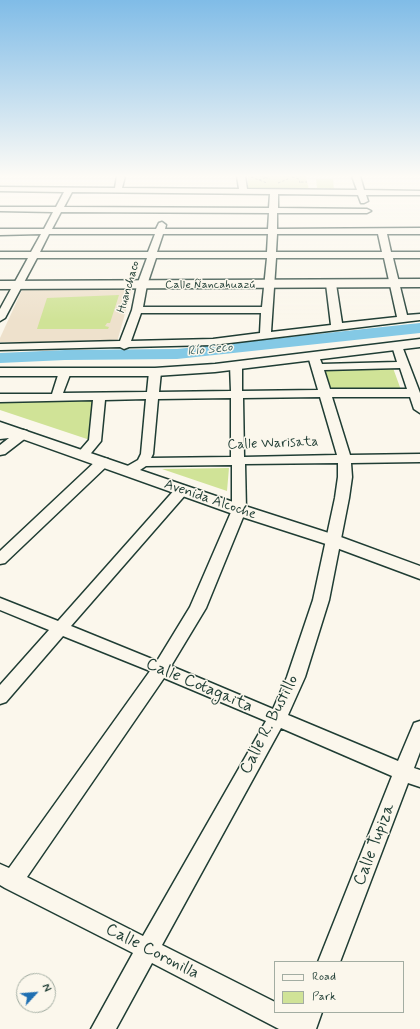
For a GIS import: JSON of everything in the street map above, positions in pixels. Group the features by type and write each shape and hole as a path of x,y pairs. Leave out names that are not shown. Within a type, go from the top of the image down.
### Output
{"street":[{"path":"1,314 51,224"},
{"name":"Huanchaco","path":"124,346 137,310 142,285 162,224"},
{"path":"265,336 268,285 271,278 274,224"},
{"path":"0,232 274,233 362,224"},
{"path":"372,224 387,255 396,283 403,319"},
{"path":"378,224 420,231"},
{"path":"0,255 272,257 420,255"},
{"name":"Calle Ñancahuazú","path":"0,285 268,285 420,283"},
{"path":"331,284 337,327"},
{"path":"137,310 267,310"},
{"path":"0,347 124,346 205,343 420,317"},
{"path":"316,361 420,343"},
{"path":"397,346 403,365 414,377 414,393 420,408"},
{"path":"0,372 155,372 236,365 316,361 403,365"},
{"name":"Calle R. Bustillo","path":"103,1029 277,719 296,677 317,614 342,498 345,477 344,458 316,361"},
{"path":"6,878 161,669 198,608 239,510 240,462 236,365"},
{"path":"56,398 65,372"},
{"path":"136,467 146,454 155,372"},
{"path":"0,398 414,393"},
{"path":"82,455 95,441 99,397"},
{"name":"Avenida Alcoche","path":"0,426 103,462 136,467 182,490 332,540 420,573"},
{"path":"0,435 24,434"},
{"path":"0,451 24,434"},
{"name":"Calle Warisata","path":"136,467 344,458 420,458"},
{"path":"0,559 103,462"},
{"path":"0,698 182,490"},
{"name":"Calle Cotagaita","path":"0,604 161,669 411,776"},
{"name":"Calle Tupiza","path":"329,961 411,776 420,728"},
{"name":"Calle Coronilla","path":"6,878 303,1029"},
{"path":"303,1029 310,1013"}],"shaded area":[{"path":"132,289 117,342 0,342 0,338 22,290"}],"green space":[{"path":"119,295 110,323 107,323 105,326 109,327 108,329 37,329 47,298"},
{"path":"393,368 401,390 327,391 321,369"},
{"path":"95,400 90,440 0,410 0,401"},
{"path":"229,468 227,491 162,469"}],"waterway":[{"name":"Río Seco","path":"0,358 65,355 177,354 420,328"}]}
